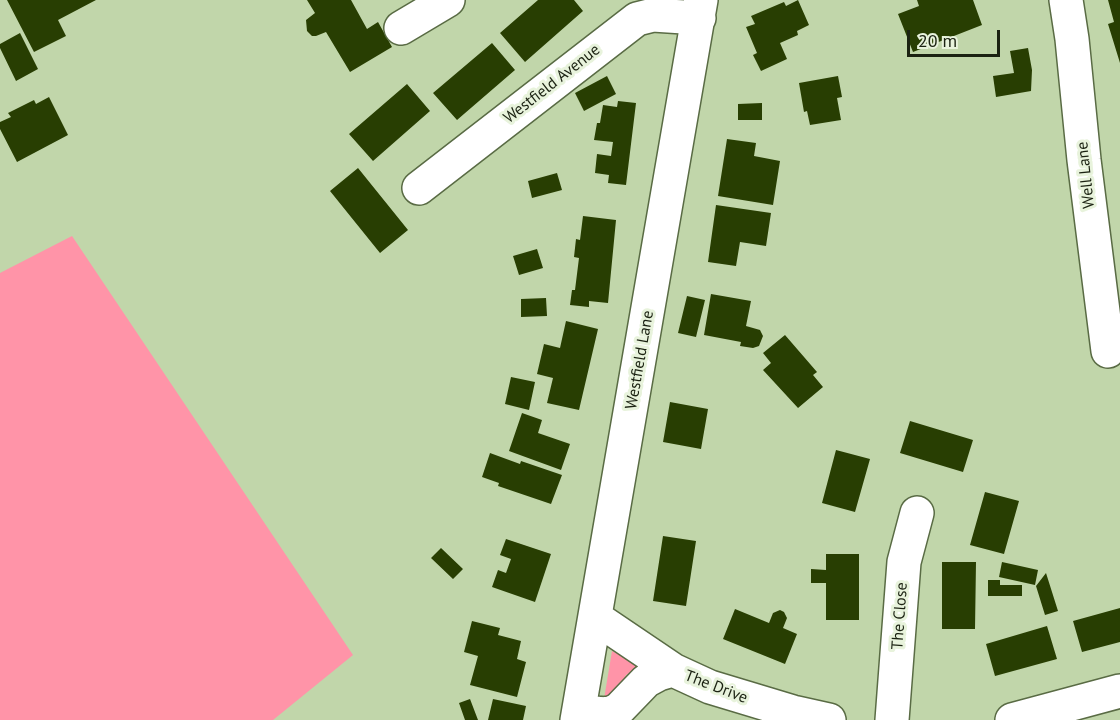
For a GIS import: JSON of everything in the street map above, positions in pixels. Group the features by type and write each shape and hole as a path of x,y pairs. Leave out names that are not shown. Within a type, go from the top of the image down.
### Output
{"street":[{"path":"401,28 448,0"},
{"name":"Well Lane","path":"1065,0 1072,39 1084,160 1108,351"},
{"name":"Westfield Avenue","path":"419,188 637,19 700,9"},
{"name":"Westfield Lane","path":"578,715 700,9"},
{"name":"The Close","path":"892,720 904,561 917,513"},
{"name":"The Drive","path":"596,618 673,670 710,687 793,712 829,720"},
{"name":"The Drive","path":"578,715 611,713 619,709 646,681 673,670"},
{"path":"1031,718 1120,691"}],"shaded area":[{"path":"72,236 353,655 273,720 0,720 0,273"},
{"path":"612,651 637,664 636,669 626,675 619,691 604,699"}],"building":[{"path":"7,0 96,0 58,20 66,36 34,52"},
{"path":"307,0 351,0 367,29 378,22 392,47 350,72 326,32 312,36 307,31 306,20 315,13"},
{"path":"538,0 574,0 583,11 525,62 500,33"},
{"path":"798,0 809,25 797,31 798,35 780,43 787,59 761,71 753,55 757,53 746,27 755,24 751,16 784,2 786,6"},
{"path":"917,0 973,0 982,25 913,52 898,14 919,6"},
{"path":"1108,0 1120,0 1120,63 1108,24 1114,22"},
{"path":"20,33 38,69 16,81 0,44"},
{"path":"492,43 515,70 457,120 433,93"},
{"path":"1028,48 1032,70 1031,91 996,97 993,76 1014,73 1010,51"},
{"path":"607,76 616,94 584,111 575,93"},
{"path":"838,76 842,97 837,98 841,120 810,125 807,111 804,112 799,83"},
{"path":"407,84 430,111 373,161 349,134"},
{"path":"49,97 68,135 17,162 0,129 0,122 11,117 8,113 34,100 36,104"},
{"path":"618,101 636,103 626,185 608,183 609,175 595,173 597,154 611,156 613,142 594,140 597,123 600,123 603,105 617,107"},
{"path":"762,103 762,120 738,120 738,104"},
{"path":"727,139 756,143 754,156 780,161 773,205 718,196"},
{"path":"358,168 408,230 380,253 330,191"},
{"path":"557,173 562,190 532,198 528,181"},
{"path":"716,205 771,213 766,246 740,242 736,266 708,262"},
{"path":"583,216 616,220 608,303 589,301 589,307 570,305 572,290 575,290 579,258 574,257 576,239 580,240"},
{"path":"537,249 543,268 519,275 513,256"},
{"path":"711,294 751,301 746,326 760,330 763,336 759,346 753,348 740,346 741,342 704,335"},
{"path":"687,296 705,300 696,337 678,333"},
{"path":"546,298 547,316 521,317 521,299"},
{"path":"566,321 598,329 579,410 547,403 553,378 537,374 544,344 560,348"},
{"path":"785,335 817,372 813,375 823,387 798,408 763,370 771,363 763,353"},
{"path":"511,377 535,382 529,410 505,404"},
{"path":"670,402 708,409 701,449 663,442"},
{"path":"522,413 542,420 538,433 570,444 561,470 509,451"},
{"path":"910,421 973,440 963,472 900,453"},
{"path":"836,450 870,459 855,512 822,503"},
{"path":"490,453 562,475 551,504 498,486 499,483 482,477"},
{"path":"985,492 1019,501 1004,554 970,545"},
{"path":"663,536 696,541 686,606 653,601"},
{"path":"506,539 551,554 535,602 492,587 498,570 506,573 511,559 500,555"},
{"path":"441,548 463,569 453,579 431,558"},
{"path":"826,554 859,554 859,620 826,620 826,583 811,583 811,569 826,570"},
{"path":"942,562 976,562 975,629 942,629"},
{"path":"1002,562 1038,570 1035,585 999,577"},
{"path":"1046,573 1058,611 1045,615 1036,586"},
{"path":"988,580 1000,580 1000,585 1022,585 1022,596 988,596"},
{"path":"1120,608 1120,642 1082,652 1073,621"},
{"path":"735,609 769,623 773,613 780,610 784,612 787,618 783,628 797,634 785,664 723,639"},
{"path":"472,621 500,628 498,635 521,641 517,659 526,662 517,697 470,685 478,656 464,652"},
{"path":"1047,626 1057,659 995,676 986,644"},
{"path":"470,699 478,720 465,720 459,703"},
{"path":"493,699 526,706 523,720 488,720"}]}
